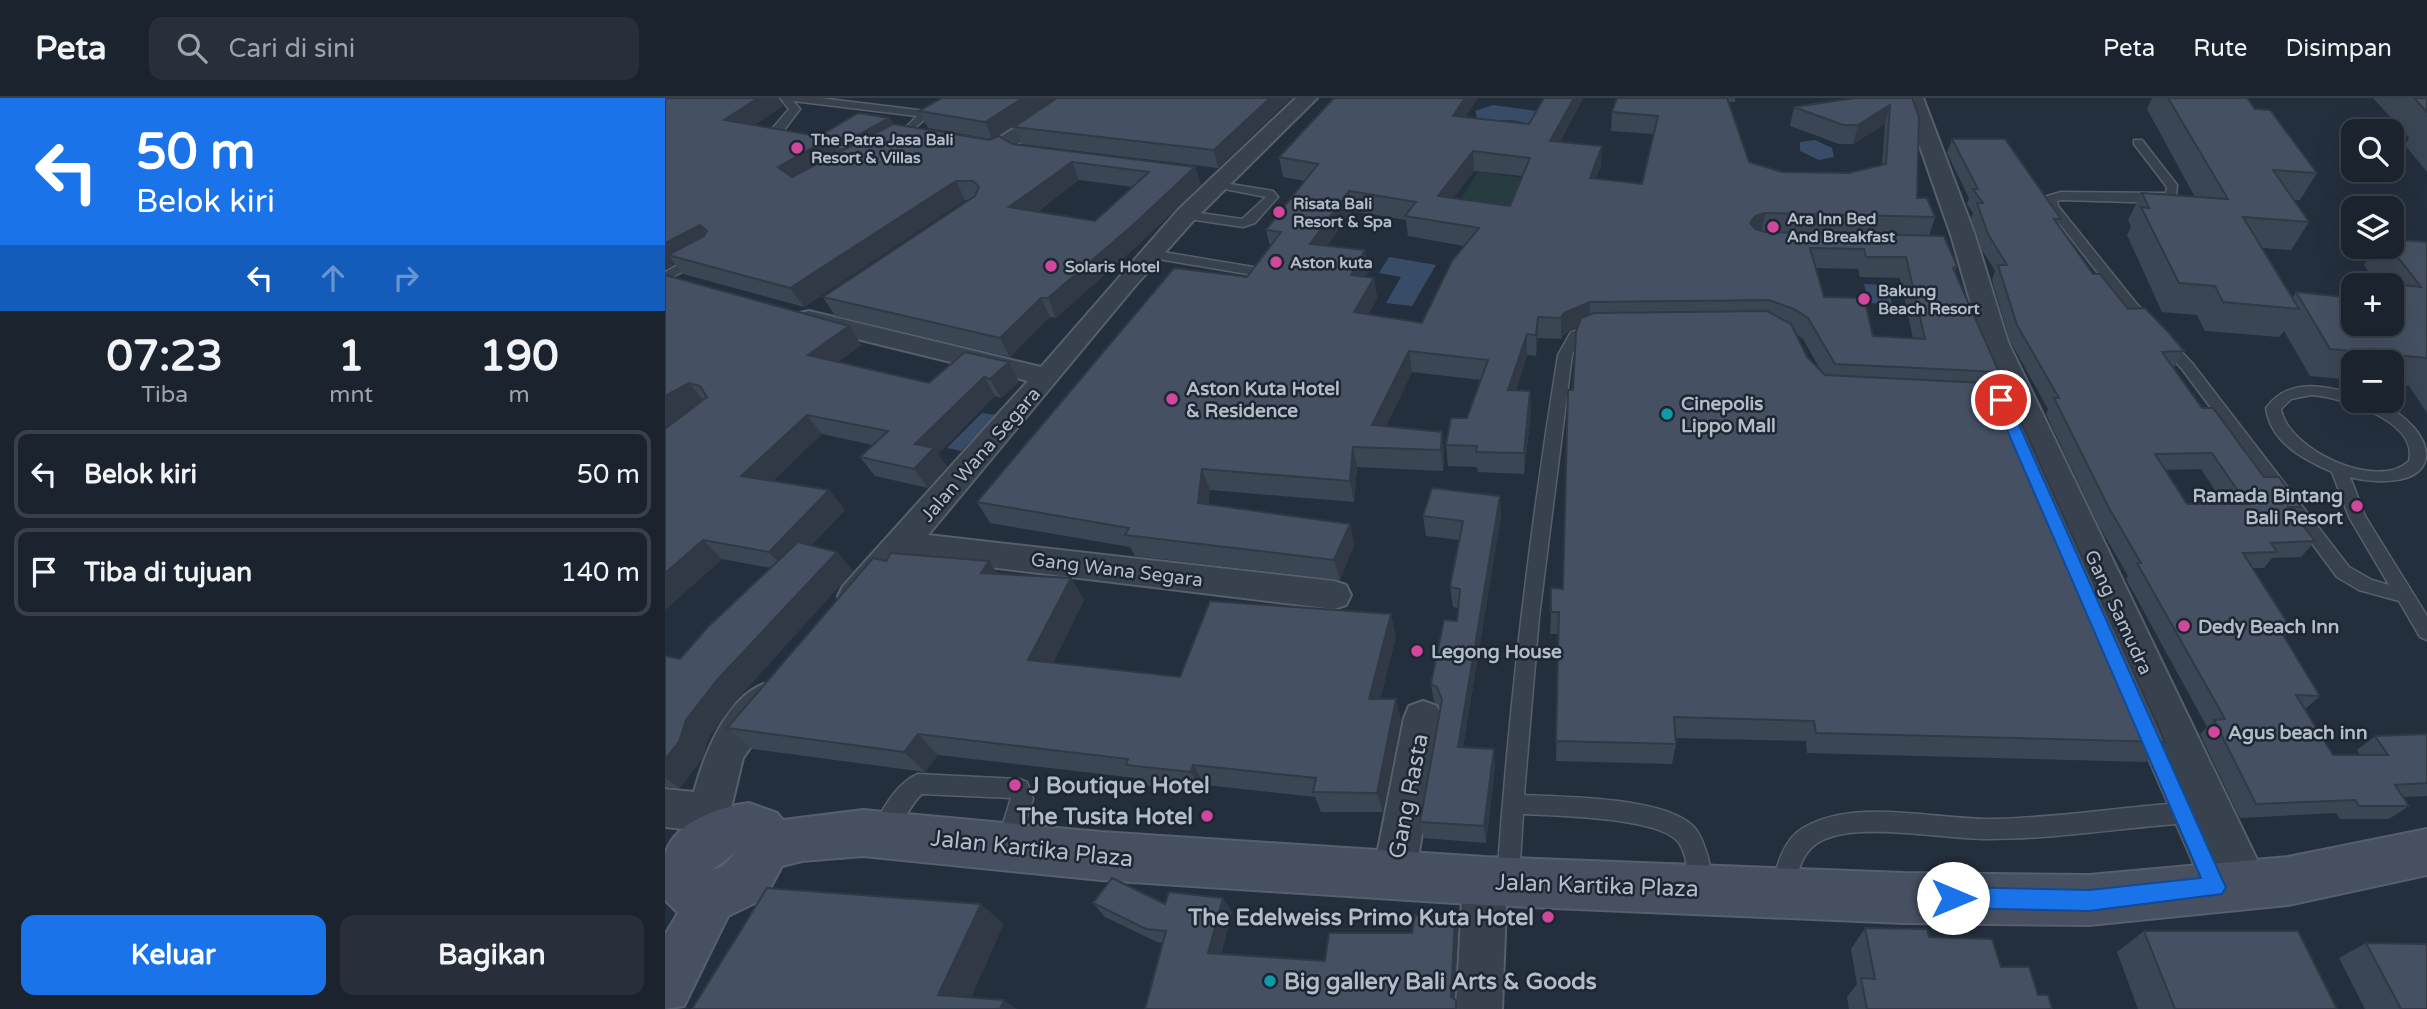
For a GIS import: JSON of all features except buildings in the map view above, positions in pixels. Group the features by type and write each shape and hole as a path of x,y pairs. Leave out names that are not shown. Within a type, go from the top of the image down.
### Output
{"main road":[{"path":"749,825 766,836 767,847 763,859 741,883 711,896 699,897 689,893 684,885 687,864 708,827 720,832 749,825"},
{"name":"Jalan Kartika Plaza","path":"767,847 828,834 881,834 1199,863 1497,882 1905,898 2089,900 2288,881 2427,852"},
{"path":"665,987 698,928 711,896"}],"street":[{"path":"835,167 893,133 906,132 997,149 1073,98"},
{"name":"Jalan Wana Segara","path":"838,617 1047,377 1214,179 1307,98"},
{"name":"Gang Samudra","path":"1913,98 1967,247 2009,404 2231,886"},
{"path":"1939,246 1967,247"},
{"path":"665,278 697,290"},
{"path":"807,312 1047,377"},
{"name":"Gang Wana Segara","path":"900,544 1334,595"},
{"path":"665,808 708,827 725,751 787,674"},
{"name":"Gang Rasta","path":"1394,875 1423,718"},
{"path":"1479,1009 1497,882"}],"lane":[{"path":"785,98 795,109 775,136 857,154"},
{"path":"795,98 926,114 906,132"},
{"path":"2138,142 2173,187 2172,195 2164,199 2061,196 2051,199 2052,206 2131,306 2187,366 2332,559 2357,583 2407,595"},
{"path":"1186,215 1243,223 1251,220 1272,197 1269,192 1214,179"},
{"path":"665,278 712,250"},
{"path":"1151,254 1253,271"},
{"path":"1497,882 1512,804 1541,508 1565,355 1568,342 1580,331 1616,328"},
{"path":"2341,396 2325,392 2300,391 2287,395 2274,408 2279,429 2288,441 2320,462 2339,470 2379,477 2408,471 2416,464 2417,448 2409,433 2383,413"},
{"path":"2339,470 2357,517 2407,595 2427,632"},
{"path":"2139,713 2183,813 2231,886"},
{"path":"1512,804 1611,812 1668,823 1682,830 1691,842 1697,861 1700,889"},
{"path":"1781,892 1794,850 1816,831 1847,825 1882,824 1990,829 2183,813"}],"green space":[{"path":"1478,172 1584,186 1570,214 1461,199"}],"water":[{"path":"1493,105 1544,112 1529,125 1516,121 1477,118 1475,111"},
{"path":"1815,140 1832,148 1834,157 1819,160 1800,151 1800,142"},
{"path":"1389,257 1436,265 1412,306 1386,303 1401,277 1379,273"},
{"path":"1864,284 1888,285 1892,304 1869,303"},
{"path":"982,413 997,415 961,451 947,448"}],"place":[{"name":"The Patra Jasa Bali Resort & Villas","path":"797,148"},
{"name":"Risata Bali Resort & Spa","path":"1279,212"},
{"name":"Ara Inn Bed And Breakfast","path":"1773,227"},
{"name":"Aston kuta","path":"1276,262"},
{"name":"Solaris Hotel","path":"1051,266"},
{"name":"Bakung Beach Resort","path":"1864,299"},
{"name":"Aston Kuta Hotel & Residence","path":"1172,399"},
{"name":"Cinepolis Lippo Mall","path":"1667,414"},
{"name":"Ramada Bintang Bali Resort","path":"2357,506"},
{"name":"Dedy Beach Inn","path":"2184,626"},
{"name":"Legong House","path":"1417,651"},
{"name":"Agus beach inn","path":"2214,732"},
{"name":"J Boutique Hotel","path":"1015,785"},
{"name":"The Tusita Hotel","path":"1207,816"},
{"name":"The Edelweiss Primo Kuta Hotel","path":"1548,917"},
{"name":"Big gallery Bali Arts & Goods","path":"1270,981"}],"route":[{"path":"1953,898 2089,900 2215,887 2001,400"}]}
